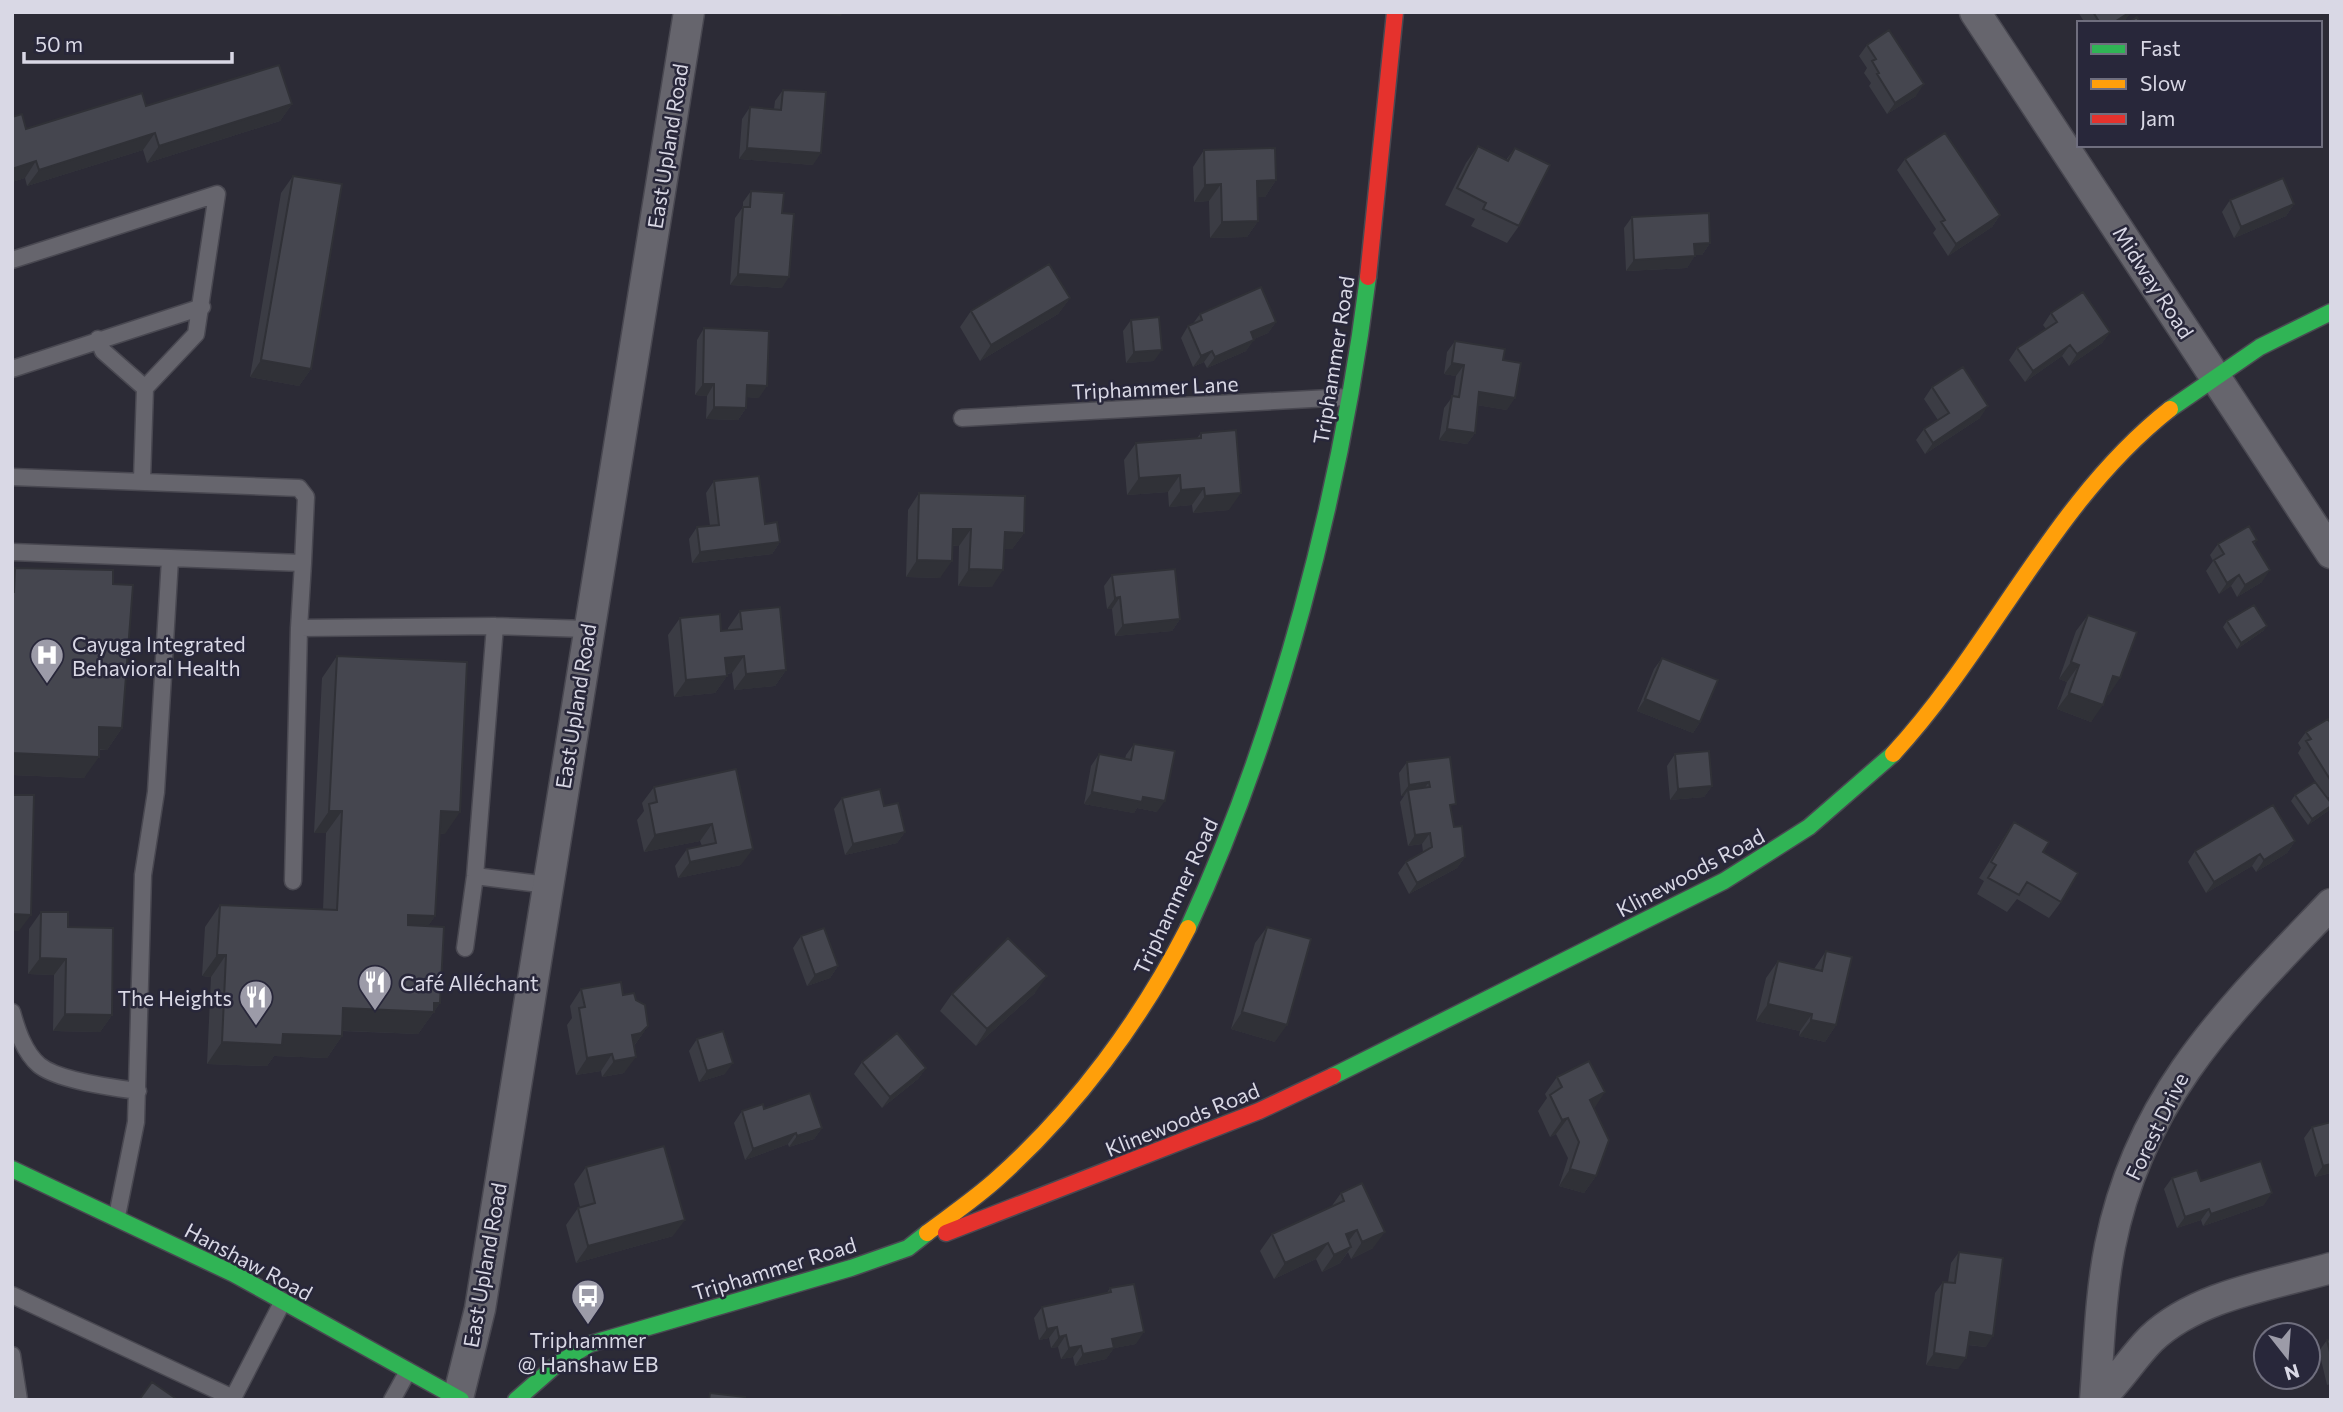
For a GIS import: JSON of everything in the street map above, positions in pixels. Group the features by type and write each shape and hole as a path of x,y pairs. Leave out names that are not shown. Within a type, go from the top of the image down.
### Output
{"street":[{"name":"East Upland Road","path":"460,1399 480,1309 587,629 689,12"},
{"name":"Triphammer Road","path":"516,1400 556,1364 590,1344 851,1268 908,1248 998,1178 1074,1099 1149,999 1187,930 1226,845 1279,681 1324,524 1350,397 1378,197 1395,12"},
{"name":"Midway Road","path":"1975,12 2331,553"},
{"name":"Klinewoods Road","path":"908,1248 1259,1111 1391,1049 1724,881 1776,851 1833,809 1886,761 1934,706 2098,478 2131,443 2186,396 2215,376 2288,331 2331,312"},
{"name":"Forest Drive","path":"2096,1400 2110,1247 2139,1152 2187,1064 2233,1007 2331,904"},
{"name":"Hanshaw Road","path":"12,1169 117,1216 234,1274 282,1303 460,1399"},
{"path":"2096,1400 2114,1386 2152,1338 2199,1307 2331,1268"}],"lane":[{"path":"12,260 217,194 196,334 145,388 142,480"},
{"path":"12,369 202,307"},
{"path":"98,339 103,351 145,388"},
{"name":"Triphammer Lane","path":"962,418 1350,397"},
{"path":"12,477 299,488 306,497 299,628 293,881"},
{"path":"12,552 303,563"},
{"path":"117,1216 136,1122 143,875 156,792 170,559"},
{"path":"299,628 495,626 587,629"},
{"path":"465,948 475,876 495,626"},
{"path":"475,876 548,885"},
{"path":"12,1012 19,1037 39,1065 92,1085 138,1091"},
{"path":"12,1295 232,1399 282,1303"},
{"path":"12,1355 19,1400"},
{"path":"392,1400 408,1371"}],"building":[{"path":"2093,12 2130,12 2116,21 2099,21"},
{"path":"1889,30 1924,84 1895,103 1877,74 1879,73 1872,61 1876,59 1867,45"},
{"path":"279,65 292,104 159,146 155,133 39,170 36,161 12,169 12,117 22,114 26,129 142,93 146,106"},
{"path":"783,90 826,92 821,153 747,148 750,107 781,110"},
{"path":"1945,133 2000,215 1956,244 1941,222 1945,220 1905,159"},
{"path":"1478,146 1508,161 1515,148 1550,165 1519,226 1483,209 1486,203 1457,188"},
{"path":"1275,148 1276,180 1257,181 1258,221 1222,222 1221,184 1205,185 1204,150"},
{"path":"293,176 342,184 311,369 261,360"},
{"path":"2283,178 2294,204 2241,227 2230,200"},
{"path":"751,191 784,193 782,213 794,214 789,277 738,274 743,207 750,207"},
{"path":"1709,213 1710,243 1694,244 1695,256 1634,260 1632,217"},
{"path":"1049,264 1070,298 991,345 971,311"},
{"path":"1261,287 1276,322 1251,332 1254,340 1215,357 1212,351 1201,356 1188,326 1202,320 1200,314"},
{"path":"2083,292 2110,332 2077,354 2070,345 2033,371 2017,348 2057,322 2051,313"},
{"path":"1159,317 1162,350 1134,352 1131,320"},
{"path":"704,328 769,331 767,386 747,385 746,408 714,407 714,384 703,384"},
{"path":"1455,341 1505,349 1503,360 1521,363 1515,398 1479,392 1475,433 1447,429 1452,396 1459,397 1464,365 1452,363"},
{"path":"1963,367 1988,406 1933,443 1924,429 1949,413 1932,387"},
{"path":"1236,430 1241,493 1205,496 1204,488 1181,490 1180,475 1139,478 1136,443 1201,438 1201,433"},
{"path":"759,476 765,524 777,522 780,542 700,552 697,527 719,525 714,481"},
{"path":"919,493 1025,496 1024,533 1005,532 1003,570 969,569 971,529 953,529 952,561 917,560"},
{"path":"2249,526 2257,540 2253,542 2270,570 2245,585 2239,575 2227,583 2214,560 2224,554 2218,544"},
{"path":"15,568 113,570 113,584 133,585 122,728 99,727 99,757 12,753 12,592"},
{"path":"1175,569 1180,619 1123,625 1120,597 1115,598 1112,575"},
{"path":"2254,605 2267,626 2241,643 2227,621"},
{"path":"780,607 786,670 746,674 744,656 725,658 727,676 686,680 680,618 720,614 721,631 742,629 740,611"},
{"path":"2088,615 2137,632 2120,678 2113,676 2103,705 2069,693 2079,665 2071,662"},
{"path":"337,656 467,662 460,812 441,811 435,916 408,915 408,925 444,927 440,1003 434,1003 434,1012 343,1008 342,1036 283,1034 282,1045 222,1042 226,955 217,955 220,905 337,910 342,811 329,811"},
{"path":"1662,658 1718,680 1700,722 1645,699"},
{"path":"2328,719 2331,724 2331,781 2306,741 2311,739 2306,732"},
{"path":"1134,744 1175,751 1165,801 1143,797 1142,802 1092,792 1099,754 1131,760"},
{"path":"1709,751 1712,786 1678,789 1675,754"},
{"path":"1450,757 1456,804 1450,805 1454,827 1462,826 1465,857 1417,883 1406,862 1432,847 1430,833 1415,835 1408,790 1430,787 1429,782 1409,785 1407,762"},
{"path":"736,769 753,849 690,862 687,849 716,843 712,824 655,835 649,804 657,802 654,787"},
{"path":"2315,782 2331,806 2312,819 2295,795"},
{"path":"880,789 884,806 898,803 905,832 853,844 842,798"},
{"path":"12,795 34,795 31,915 12,914"},
{"path":"2273,805 2295,841 2264,860 2260,854 2214,882 2195,851"},
{"path":"2014,822 2049,842 2043,852 2078,873 2061,902 2027,882 2019,895 1988,878 1996,865 1991,862"},
{"path":"41,912 68,912 68,927 113,928 112,1015 65,1014 66,959 40,958"},
{"path":"1267,927 1311,939 1287,1025 1242,1012"},
{"path":"824,928 838,966 815,975 801,936"},
{"path":"1008,938 1047,976 987,1029 952,994"},
{"path":"1826,951 1852,957 1836,1025 1811,1020 1812,1014 1768,1004 1778,961 1822,971"},
{"path":"621,982 623,995 634,993 636,1000 645,1005 648,1026 641,1033 632,1035 636,1057 614,1061 612,1054 587,1058 579,1008 585,1007 581,989"},
{"path":"723,1031 733,1063 707,1071 697,1039"},
{"path":"897,1033 926,1068 890,1097 862,1062"},
{"path":"1589,1061 1605,1092 1590,1100 1609,1140 1596,1176 1570,1169 1579,1142 1568,1118 1562,1120 1550,1095 1562,1087 1557,1077"},
{"path":"810,1093 822,1128 797,1136 796,1133 753,1149 742,1111 763,1104 764,1109"},
{"path":"2331,1122 2331,1164 2323,1166 2312,1127"},
{"path":"664,1146 685,1220 588,1246 578,1208 595,1203 586,1167"},
{"path":"2261,1161 2272,1193 2211,1214 2209,1209 2185,1217 2172,1178 2197,1170 2201,1181"},
{"path":"1362,1183 1385,1232 1362,1242 1357,1230 1346,1234 1351,1247 1334,1255 1328,1243 1285,1263 1272,1234 1344,1201 1341,1193"},
{"path":"1959,1252 2003,1258 1993,1336 1970,1332 1966,1358 1934,1353 1943,1282 1955,1283"},
{"path":"1134,1284 1144,1332 1112,1339 1114,1348 1083,1354 1081,1346 1069,1348 1066,1335 1059,1337 1057,1327 1047,1329 1042,1307 1111,1292 1110,1288"},
{"path":"2331,1339 2331,1356 2327,1340"},
{"path":"152,1382 178,1400 139,1400"},
{"path":"710,1393 745,1397 745,1400 709,1400"}],"traffic: fast":[{"path":"1188,928 1251,773 1302,609 1341,442 1368,277"},
{"path":"2170,409 2260,347 2331,312"},
{"path":"1333,1076 1724,881 1809,827 1893,754"},
{"path":"12,1169 234,1274 461,1400"},
{"path":"516,1400 556,1365 590,1344 851,1268 908,1248 927,1233"}],"traffic: slow":[{"path":"1893,754 1929,712 2057,530 2091,487 2129,446 2170,409"},
{"path":"927,1233 998,1178 1027,1151 1080,1092 1128,1029 1188,928"}],"traffic: jam":[{"path":"1368,277 1395,12"},
{"path":"946,1233 1259,1111 1333,1076"}],"place":[{"name":"Cayuga Integrated Behavioral Health","path":"47,685"},
{"name":"Café Alléchant","path":"375,1012"},
{"name":"The Heights","path":"256,1027"},
{"name":"Triphammer @ Hanshaw EB","path":"588,1326"}]}
